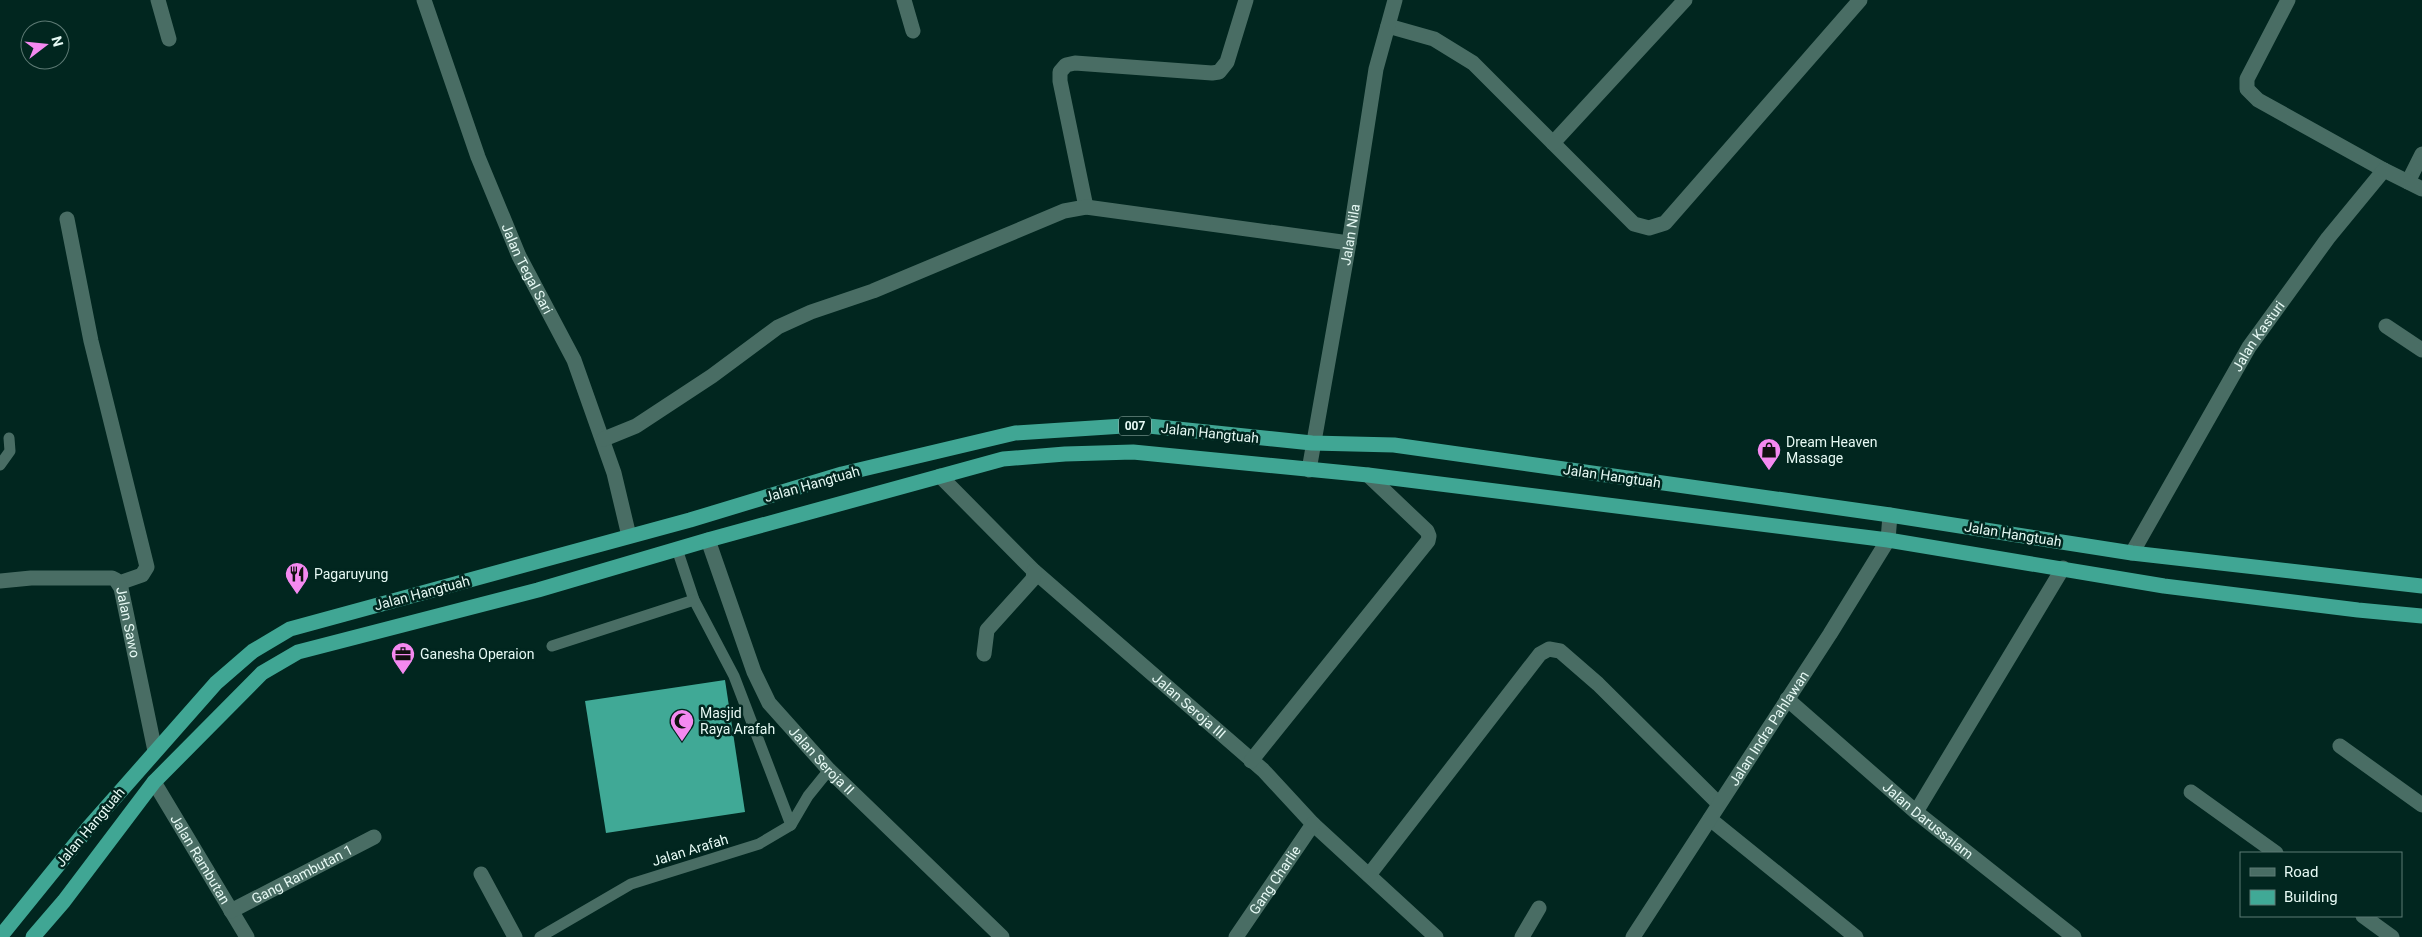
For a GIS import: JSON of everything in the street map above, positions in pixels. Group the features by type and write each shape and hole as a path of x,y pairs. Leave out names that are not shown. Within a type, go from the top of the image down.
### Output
{"highway":[{"name":"Jalan Hangtuah","path":"0,937 88,827 216,683 253,651 290,629 690,520 842,474 1015,433 1052,429 1139,425 1312,443 1394,446 1890,515 2132,553 2422,586"},
{"name":"Jalan Hangtuah","path":"33,937 64,901 154,782 262,673 298,652 538,590 708,540 1003,460 1064,454 1133,452 1368,475 1888,540 2164,586 2422,616"},
{"path":"842,474 848,502"},
{"path":"46,880 64,901"}],"street":[{"path":"158,0 168,39"},
{"name":"Jalan Tegal Sari","path":"424,0 478,157 519,256 574,360 604,439 629,536"},
{"path":"904,0 913,31"},
{"path":"1086,207 1060,81 1060,72 1066,65 1075,63 1219,72 1227,62 1246,0"},
{"name":"Jalan Nila","path":"1309,470 1312,443 1349,243 1376,69 1395,0"},
{"path":"1553,143 1685,0"},
{"path":"1388,26 1434,39 1473,63 1634,224 1649,228 1665,223 1860,0"},
{"path":"2288,0 2247,79 2247,89 2258,100 2422,189"},
{"path":"2408,182 2422,154"},
{"name":"Jalan Kasturi","path":"2132,553 2249,347 2328,238 2384,170"},
{"path":"604,439 636,426 712,376 778,327 811,312 873,292 1064,211 1086,207 1349,243"},
{"path":"67,219 91,341 147,567 142,575 119,584"},
{"path":"2386,326 2422,350"},
{"path":"1251,761 1428,541 1427,531 1368,475"},
{"name":"Jalan Seroja III","path":"940,476 1034,571 1274,780 1313,824 1369,875 1420,932 1436,937"},
{"name":"Jalan Indra Pahlawan","path":"1633,937 1888,540 1890,515"},
{"name":"Jalan Seroja II","path":"708,540 737,629 754,672 770,703 829,770 1002,937"},
{"path":"1916,812 2063,568"},
{"path":"984,654 987,630 1033,579 1034,571"},
{"name":"Jalan Sawo","path":"0,581 31,578 112,578 119,584 155,752"},
{"path":"1369,875 1540,654 1549,649 1560,651 1598,684 1719,804"},
{"name":"Jalan Darussalam","path":"1787,699 1916,812 2074,937"},
{"path":"2340,746 2422,805"},
{"name":"Jalan Rambutan","path":"154,782 247,937"},
{"path":"2191,792 2275,852"},
{"path":"1710,819 1856,937"},
{"name":"Gang Charlie","path":"1236,937 1313,824"},
{"name":"Gang Rambutan 1","path":"231,911 374,837"},
{"path":"481,874 515,937"},
{"path":"1522,937 1539,908"},
{"path":"2364,917 2392,937"}],"lane":[{"path":"0,465 10,451 9,438"},
{"path":"677,549 694,600 734,676 791,825"},
{"path":"552,646 694,600"},
{"name":"Jalan Arafah","path":"540,937 631,884 758,844 791,825 808,796 829,770"}],"building":[{"path":"725,680 745,812 606,833 585,701"}],"place":[{"name":"Dream Heaven Massage","path":"1769,471"},
{"name":"Pagaruyung","path":"297,595"},
{"name":"Ganesha Operaion","path":"403,675"},
{"name":"Masjid Raya Arafah","path":"682,742"}]}
